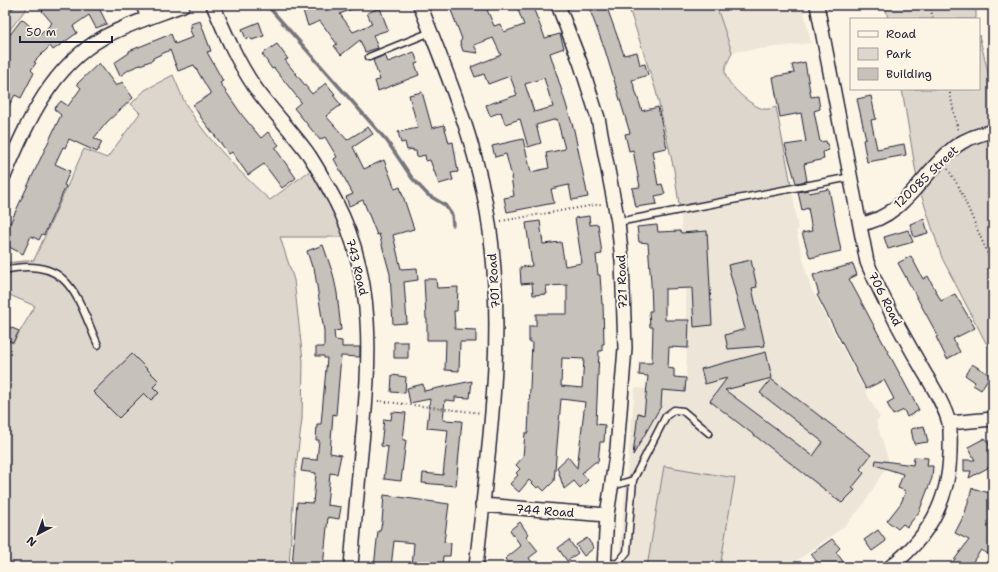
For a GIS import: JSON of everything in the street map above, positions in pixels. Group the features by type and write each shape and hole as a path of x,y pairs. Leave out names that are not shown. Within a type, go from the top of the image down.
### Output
{"street":[{"path":"143,5 148,18"},
{"path":"5,174 37,105 50,85 81,54 103,38 148,18 183,5"},
{"name":"743 Road","path":"213,5 238,61 254,86 309,156 336,202 346,225 358,261 368,311 368,384 350,567"},
{"name":"701 Road","path":"420,5 461,111 472,148 489,224 496,303 496,335 491,414 476,567"},
{"name":"721 Road","path":"558,5 580,62 594,105 618,222 622,261 625,348 612,486 607,515 604,565"},
{"name":"706 Road","path":"817,5 867,262 875,282 938,398 948,423 950,461 947,483 941,504 933,521 921,539 890,567"},
{"name":"120085 Street","path":"860,224 869,223 882,217 900,204 942,159 961,143 977,135 993,130"},
{"path":"948,423 993,419"},
{"name":"744 Road","path":"482,505 607,515"}],"lane":[{"path":"369,57 431,32"},
{"path":"618,222 851,177"},
{"path":"5,270 17,267 33,268 58,275 68,282 74,290 98,345"},
{"path":"604,565 618,562 627,552 633,480 666,416 674,410 683,411 709,433"},
{"path":"612,486 633,480"}],"path":[{"path":"930,5 933,18"},
{"path":"949,90 961,143"},
{"path":"942,159 959,187 993,266"},
{"path":"489,224 614,202"},
{"path":"378,401 491,414"}],"shaded area":[{"path":"716,5 802,5 811,43 732,52"},
{"path":"792,189 798,230 796,231 810,286 880,418 876,421 889,462 864,504 845,526 788,567 618,567 635,388 686,392 687,330 684,254 680,211"}],"green space":[{"path":"5,5 29,5 5,36"},
{"path":"628,5 716,5 732,52 725,68 727,78 741,95 753,104 766,109 776,107 792,189 680,211 674,170 656,91"},
{"path":"885,5 976,5 976,18 888,18"},
{"path":"980,39 993,93 993,346 986,343 942,258 918,185 902,90 980,90"},
{"path":"173,75 186,104 215,145 270,200 315,167 349,237 280,237 294,280 303,361 302,419 295,475 289,567 5,567 5,340 13,343 35,306 5,293 5,263 34,260 84,149 107,158 140,113 131,104 145,90"},
{"path":"664,466 735,478 720,567 647,567"}],"building":[{"path":"49,5 104,5 99,8 107,24 96,28 89,15 73,26 77,33 53,50 50,46 34,62 36,63 31,70 34,73 21,98 15,95 5,112 5,41 22,19 40,35 52,23 42,11"},
{"path":"301,5 361,5 340,14 353,32 372,24 367,13 380,8 388,30 373,35 378,48 365,52 360,40 341,55 334,46 337,44 320,21 308,26"},
{"path":"449,5 485,5 494,26 500,24 504,32 524,25 516,5 532,5 545,38 560,34 564,48 550,53 574,130 588,197 572,200 569,185 551,189 554,203 507,212 504,198 514,196 512,177 506,154 495,157 492,146 523,139 531,172 549,168 546,153 565,149 557,119 536,125 541,143 528,147 520,119 505,124 501,112 490,116 486,105 517,95 510,76 488,84 484,74 475,77 471,67 501,55 493,38 474,45 478,53 463,51 460,42 462,39","holes":["544,78 553,107 534,112 525,84"]},
{"path":"588,5 606,5 624,55 637,52 640,65 645,64 648,75 632,80 642,111 658,107 667,148 652,151 658,185 662,184 665,194 655,196 657,204 636,207 632,188 640,187 633,150 629,151 625,134 630,133 605,50"},
{"path":"200,21 211,51 207,52 223,81 220,83 242,115 261,138 268,132 279,145 275,148 296,178 282,188 264,164 248,175 232,152 229,154 202,119 193,105 211,94 194,65 178,71 170,50 153,58 153,60 130,69 120,76 114,63 129,53 129,51 171,34 175,44 193,37 189,28 192,27 190,24"},
{"path":"259,22 264,36 252,40 250,37 246,39 242,29"},
{"path":"277,44 288,59 285,60 312,94 326,83 335,94 333,95 341,105 326,116 347,140 368,127 373,134 353,147 364,169 384,160 395,189 400,187 414,229 393,235 401,269 417,268 418,280 404,282 407,323 393,324 390,274 379,234 377,235 363,200 349,206 346,197 353,194 334,159 337,157 325,137 320,140 294,108 301,102 274,68 272,69 262,54"},
{"path":"414,52 418,63 415,64 419,75 378,91 375,81 380,80 373,60 385,55 388,62"},
{"path":"805,62 811,97 818,96 820,109 814,111 820,142 826,141 829,150 823,152 824,159 804,164 807,181 796,183 785,145 806,142 801,113 780,117 773,77 794,73 792,65"},
{"path":"99,63 116,86 122,82 133,98 107,122 94,138 102,142 97,152 69,139 65,148 63,147 55,164 70,171 64,185 66,186 44,235 42,234 39,240 31,236 23,254 5,245 5,234 61,115 54,109 61,101 68,106 81,88 77,84"},
{"path":"422,92 432,128 444,125 449,143 453,142 458,172 451,173 453,180 439,184 430,160 426,161 425,155 417,157 416,151 413,151 413,149 407,150 405,142 401,143 398,132 418,128 409,95"},
{"path":"871,96 876,119 871,120 877,149 904,144 906,155 867,162 863,140 866,139 857,99"},
{"path":"829,189 841,251 810,258 802,233 812,231 808,208 802,210 798,192 808,190 809,193"},
{"path":"589,216 590,225 598,224 602,254 596,255 603,304 604,344 602,344 602,351 599,351 596,424 605,425 604,442 600,442 598,462 595,462 582,473 588,480 580,488 574,481 564,489 557,467 568,457 577,468 585,402 561,399 554,481 544,491 539,486 537,488 529,480 519,492 510,484 518,475 516,473 520,469 516,465 523,457 525,433 528,433 532,342 529,342 529,326 536,326 536,314 567,314 567,285 546,286 547,294 533,295 532,283 521,284 520,267 532,266 526,223 540,221 543,244 561,242 565,266 582,263 575,218","holes":["562,358 584,359 582,388 561,386"]},
{"path":"924,219 928,233 914,237 910,224"},
{"path":"657,225 658,232 680,231 681,233 707,231 712,325 694,327 692,288 665,289 665,320 689,320 688,348 669,347 668,368 674,369 674,377 686,378 685,392 662,390 661,406 633,455 638,413 644,415 648,376 639,375 640,363 652,363 653,327 650,327 649,311 652,311 648,243 639,242 637,227"},
{"path":"908,230 913,242 888,249 884,237"},
{"path":"323,245 333,274 337,293 341,330 334,331 335,340 342,341 342,347 360,347 360,357 341,356 336,415 333,414 330,453 341,455 337,474 330,473 327,505 341,507 339,519 328,517 323,567 292,567 297,502 313,503 316,473 301,471 303,459 317,460 319,440 316,440 317,424 321,424 327,358 324,358 324,356 316,356 316,347 324,347 324,331 314,267 312,267 307,251"},
{"path":"911,256 923,279 928,276 941,301 955,294 975,328 953,339 960,352 947,359 936,337 938,336 898,263"},
{"path":"751,260 757,287 752,288 765,346 728,349 725,335 745,329 728,265"},
{"path":"853,264 857,275 849,279 919,410 907,417 904,410 893,415 887,403 894,399 884,380 866,389 817,295 819,294 813,275"},
{"path":"424,279 436,279 437,288 458,287 457,311 454,311 455,329 476,330 476,342 460,342 459,371 445,370 446,340 427,340"},
{"path":"5,325 19,331 13,342 5,339"},
{"path":"394,342 408,342 408,358 394,358"},
{"path":"766,352 772,378 725,390 813,456 823,442 760,393 771,379 871,455 860,469 864,473 852,488 855,490 842,503 710,401 727,378 705,384 701,369"},
{"path":"132,354 159,381 153,387 159,393 151,400 144,393 119,418 93,392"},
{"path":"972,364 990,375 981,390 973,385 975,382 965,375"},
{"path":"392,375 406,377 405,393 391,392"},
{"path":"472,381 470,398 455,397 455,401 445,400 443,420 462,421 456,486 422,483 423,473 443,475 448,430 427,428 430,399 410,403 407,388 423,384 424,391"},
{"path":"392,412 406,413 403,440 406,440 401,481 384,479 388,447 381,446 384,419 391,420"},
{"path":"924,426 928,442 914,444 911,429"},
{"path":"985,438 993,451 993,465 969,478 971,471 964,471 964,460 975,460 968,447"},
{"path":"914,457 928,458 927,466 933,466 932,478 919,512 907,527 903,524 898,529 887,521 901,503 906,491 898,488 903,474 875,465 876,460 913,465"},
{"path":"972,488 993,494 993,543 988,554 981,550 969,567 949,567 969,540 955,533 965,513"},
{"path":"384,495 449,504 444,542 451,543 450,556 443,556 442,567 412,567 414,543 394,541 391,567 374,567 378,531 380,531 382,522"},
{"path":"520,522 528,534 526,536 538,551 529,558 535,566 510,565 505,559 521,546 510,530"},
{"path":"878,530 886,541 872,551 864,540"},
{"path":"587,538 594,548 584,556 576,545"},
{"path":"832,539 840,548 836,552 847,567 821,567 811,554"},
{"path":"569,540 578,553 567,561 558,548"}],"waterway":[{"path":"5,15 14,5"},
{"path":"267,5 387,141 412,178 428,195 445,205 452,215 453,225"}]}
